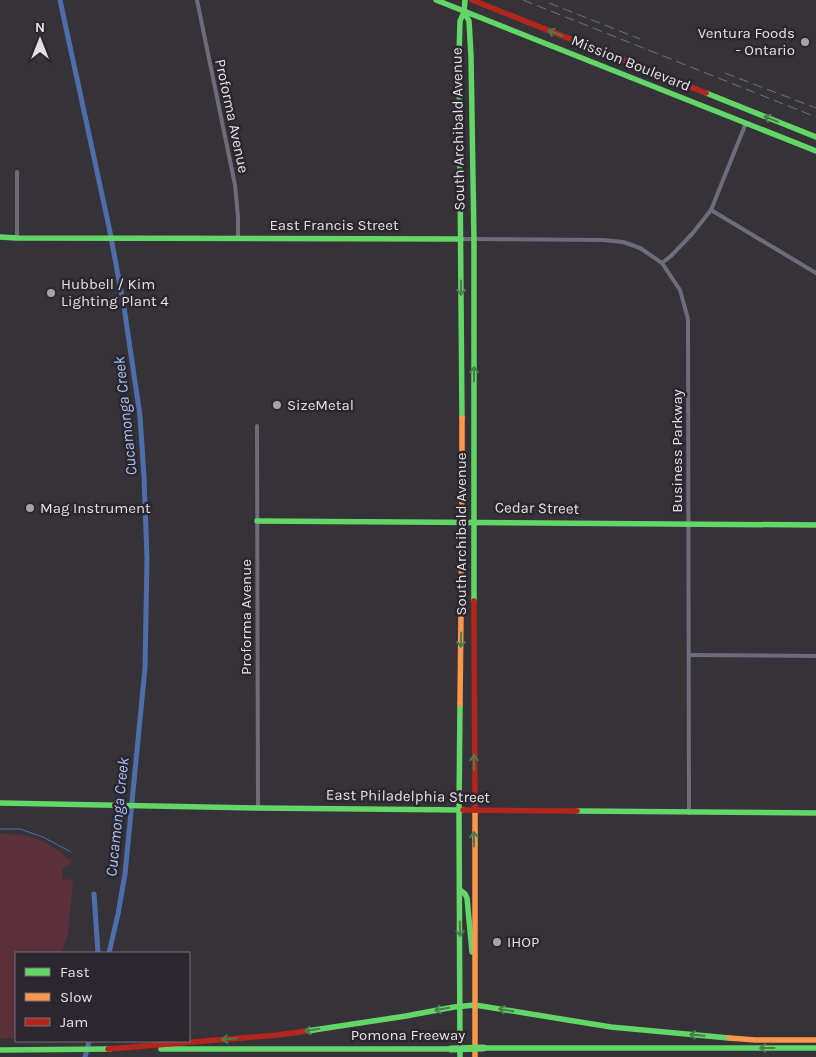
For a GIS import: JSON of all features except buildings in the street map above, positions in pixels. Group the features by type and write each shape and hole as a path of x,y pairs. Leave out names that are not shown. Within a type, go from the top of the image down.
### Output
{"main road":[{"name":"Mission Boulevard","path":"436,0 816,151"},
{"name":"South Archibald Avenue","path":"460,1057 459,810 462,522 460,21 464,12 464,0"},
{"name":"Mission Boulevard","path":"472,0 816,137"},
{"name":"South Archibald Avenue","path":"464,12 470,21 474,239 475,1057"},
{"path":"470,32 472,23 476,20 490,22"},
{"name":"East Francis Street","path":"0,237 461,239"},
{"name":"Cedar Street","path":"257,522 816,525"},
{"name":"East Philadelphia Street","path":"0,803 258,808 816,813"},
{"path":"460,890 467,898 471,948 475,967"},
{"path":"108,1049 278,1035 475,1005 611,1027 755,1040 816,1040"},
{"name":"Pomona Freeway","path":"0,1050 816,1048"}],"street":[{"name":"Proforma Avenue","path":"197,0 235,185 238,238"},
{"path":"662,263 689,238 711,210 746,122"},
{"path":"17,172 17,238"},
{"path":"711,210 816,273"},
{"name":"East Francis Street","path":"461,239 603,240 623,242 640,248 662,263"},
{"name":"Business Parkway","path":"662,263 680,290 688,319 689,813"},
{"name":"Proforma Avenue","path":"257,426 258,808"},
{"path":"689,656 816,656"}],"shaded area":[{"path":"0,834 11,834 39,840 56,849 72,862 62,870 63,880 73,879 68,934 62,952 15,952 15,1038 0,1038"}],"waterway":[{"name":"Cucamonga Creek","path":"60,0 109,227 124,307 140,416 144,477 147,558 145,668 125,874 109,952"},
{"path":"0,829 20,829 43,837 71,852"},
{"name":"Cucamonga Creek","path":"94,894 98,952"},
{"name":"Cucamonga Creek","path":"85,1057 89,1042"}],"railway":[{"path":"523,0 816,117"},
{"path":"549,3 640,39"},
{"path":"725,73 816,108"}],"traffic: fast":[{"path":"436,0 816,151"},
{"path":"462,418 459,56 460,21 464,12 465,0"},
{"path":"464,12 469,21 471,56 474,239 474,601"},
{"path":"706,93 816,137"},
{"path":"0,237 461,239"},
{"path":"257,521 816,525"},
{"path":"460,704 460,1057"},
{"path":"0,803 463,810"},
{"path":"577,811 816,813"},
{"path":"460,890 467,898 472,952"},
{"path":"307,1031 475,1005 611,1027 729,1038"},
{"path":"483,1048 816,1048"},
{"path":"451,1049 483,1048"},
{"path":"0,1050 110,1049"},
{"path":"161,1049 451,1049"}],"traffic: slow":[{"path":"460,704 462,418"},
{"path":"475,809 475,1057"},
{"path":"729,1038 816,1040"}],"traffic: jam":[{"path":"472,0 706,93"},
{"path":"474,601 475,809"},
{"path":"463,810 577,811"},
{"path":"108,1049 307,1031"}],"place":[{"name":"Ventura Foods - Ontario","path":"805,42"},
{"name":"Hubbell / Kim Lighting Plant 4","path":"51,293"},
{"name":"SizeMetal","path":"277,405"},
{"name":"Mag Instrument","path":"30,508"},
{"name":"IHOP","path":"497,942"}]}
